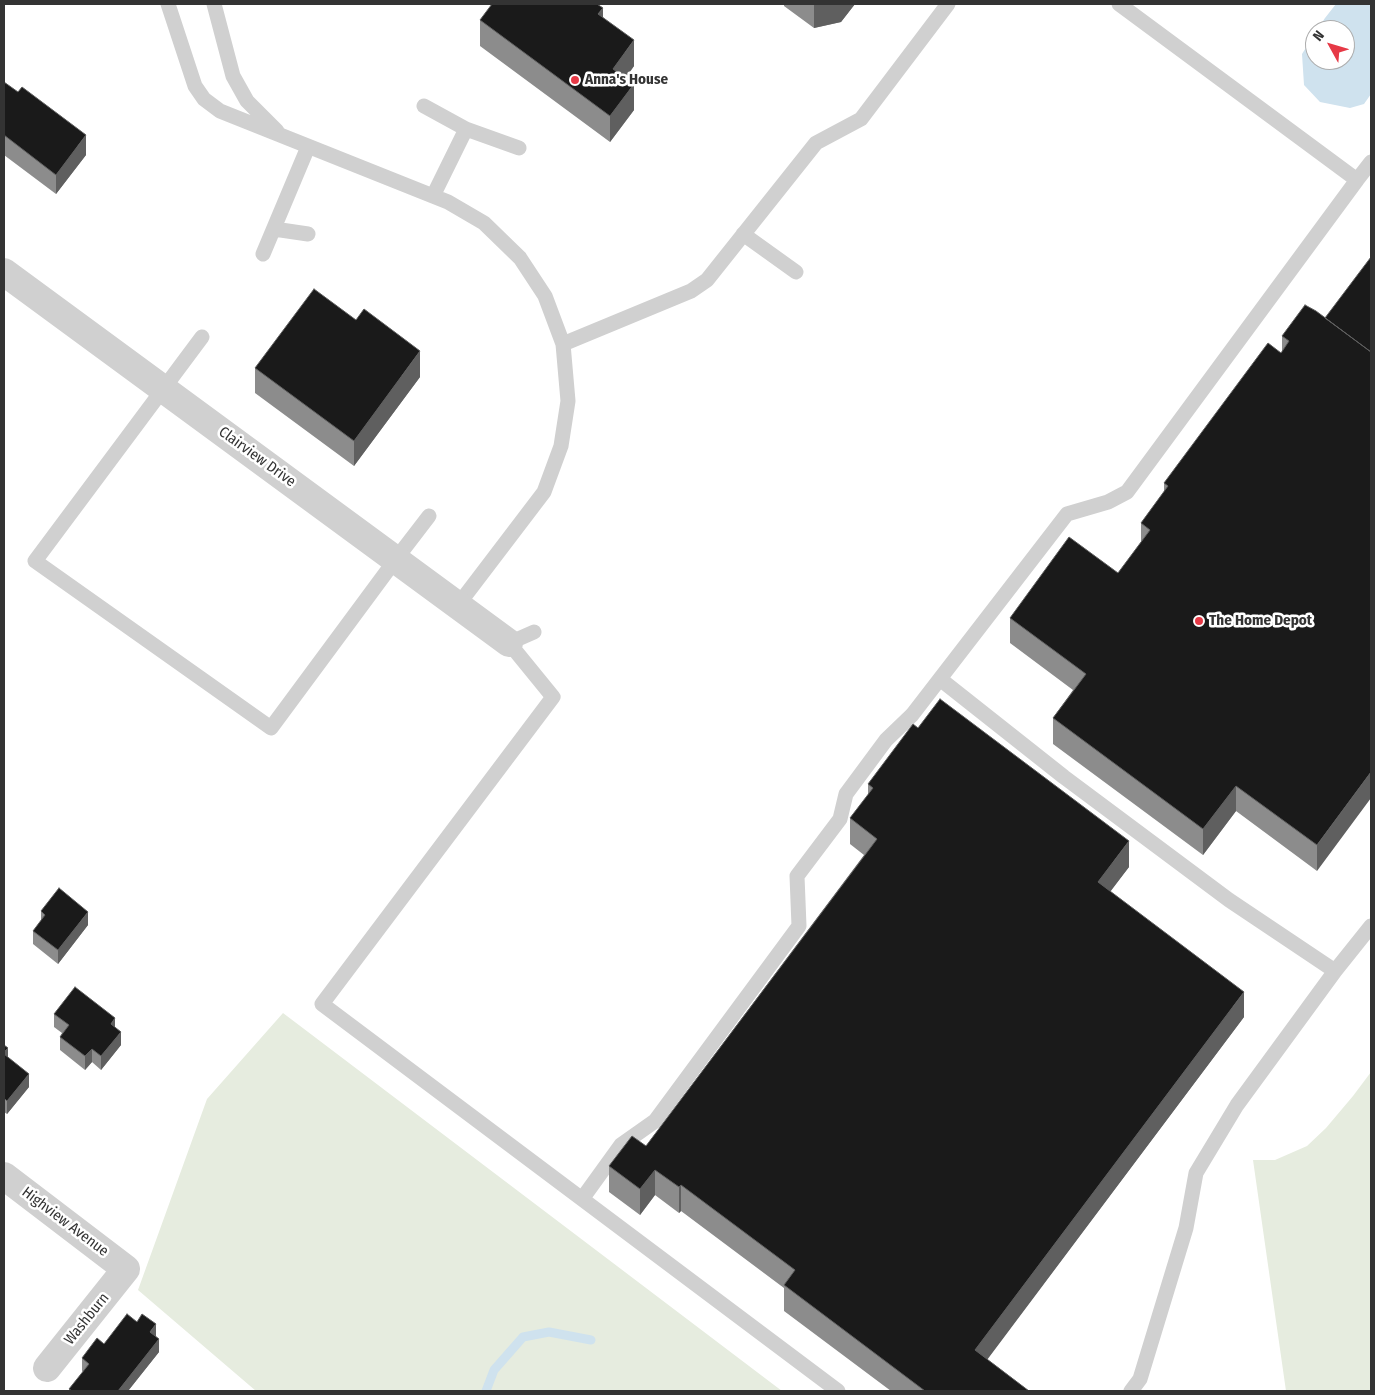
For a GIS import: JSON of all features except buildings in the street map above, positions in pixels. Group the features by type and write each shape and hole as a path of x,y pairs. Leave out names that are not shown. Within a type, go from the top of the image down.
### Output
{"street":[{"name":"Clairview Drive","path":"4,272 396,558 509,643"},
{"name":"Highview Avenue","path":"4,1176 126,1269"},
{"name":"Washburn","path":"47,1368 126,1269"}],"lane":[{"path":"168,4 195,86 204,99 220,110 281,136 448,202 484,224 520,258 545,296 562,344 568,402 561,446 544,492 458,605"},
{"path":"214,4 233,76 247,101 281,136"},
{"path":"562,344 691,291 707,280 816,143 861,119 948,4"},
{"path":"1119,4 1357,180"},
{"path":"424,106 466,129 519,148"},
{"path":"433,196 466,129"},
{"path":"263,254 308,147"},
{"path":"582,1200 621,1145 655,1121 799,926 797,876 840,819 846,794 886,740 912,715 1067,514 1108,502 1127,492 1371,162"},
{"path":"274,230 308,234"},
{"path":"743,234 796,272"},
{"path":"202,337 35,561 271,728 429,516"},
{"path":"534,632 509,643 553,697 322,1004 838,1391"},
{"path":"940,679 1064,777 1228,900 1336,971"},
{"path":"1131,1391 1140,1379 1183,1237 1196,1173 1237,1104 1371,926"}],"shaded area":[{"path":"283,1013 782,1391 256,1391 138,1290 207,1099"},
{"path":"1371,1072 1371,1391 1286,1391 1253,1160 1275,1160 1307,1146 1326,1128"}],"water":[{"path":"1336,4 1371,4 1371,94 1364,104 1350,108 1320,102 1304,85 1302,54 1305,49 1305,70 1355,70 1355,20 1324,20"}],"waterway":[{"path":"486,1391 494,1370 523,1337 549,1332 591,1340"}],"place":[{"name":"Anna's House","path":"575,80"},
{"name":"The Home Depot","path":"1199,621"}]}
